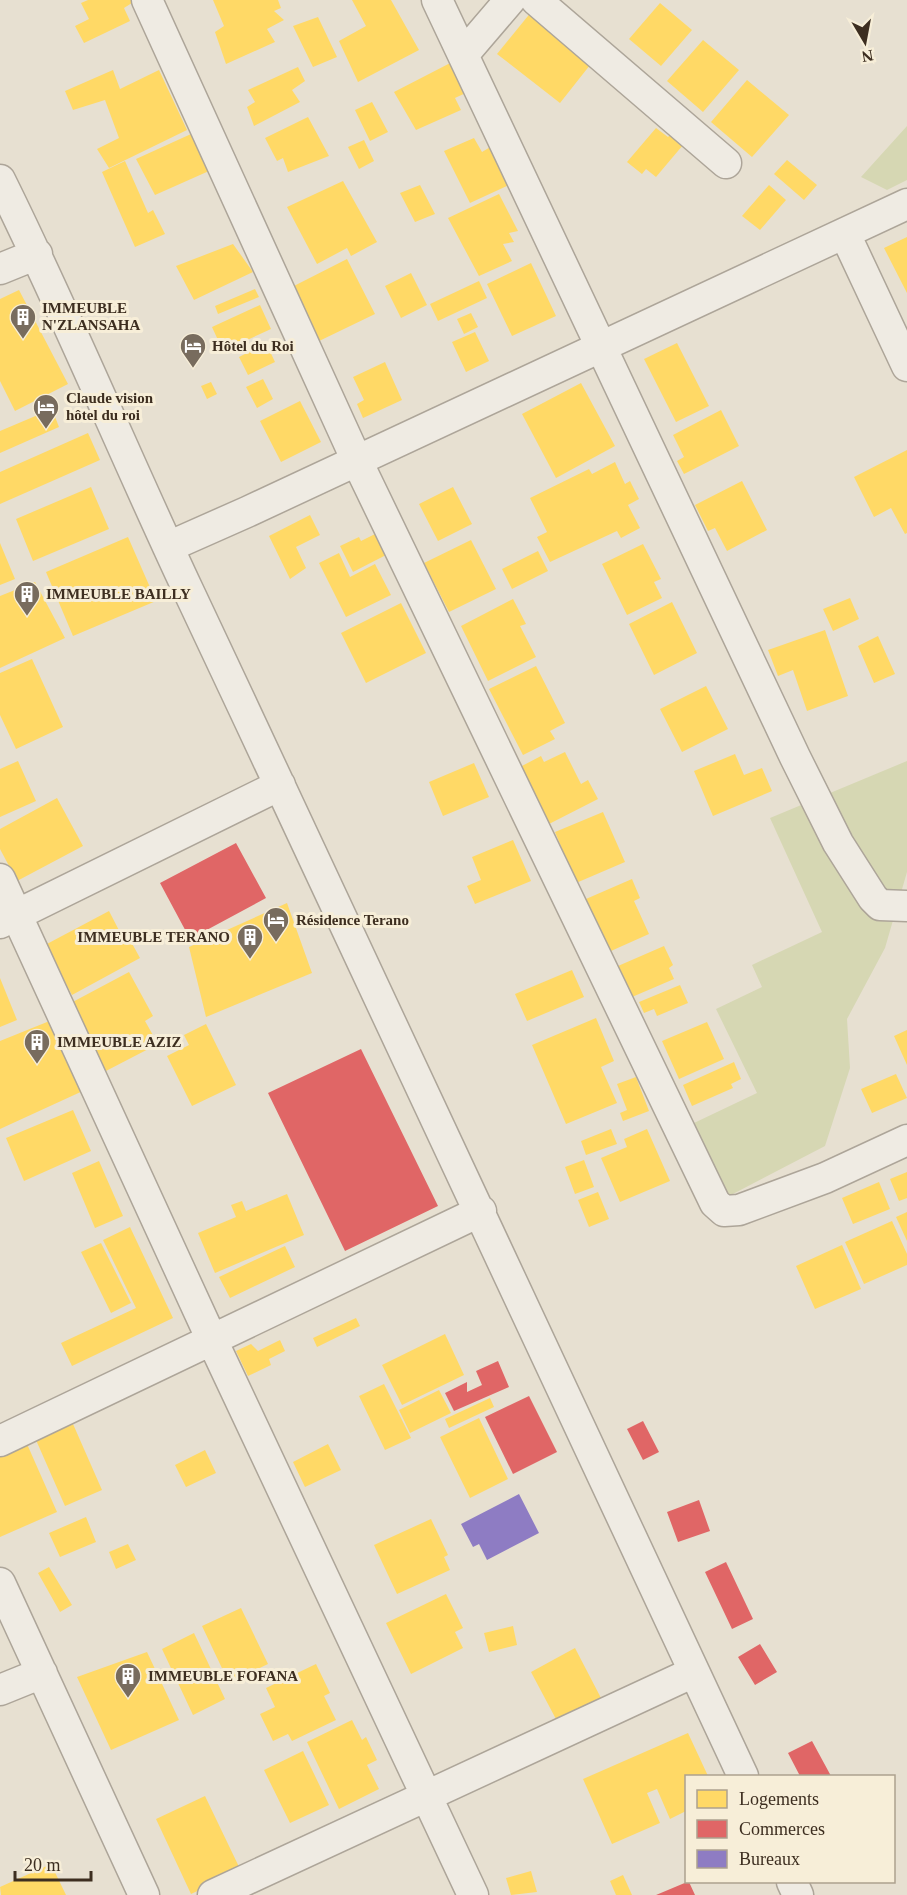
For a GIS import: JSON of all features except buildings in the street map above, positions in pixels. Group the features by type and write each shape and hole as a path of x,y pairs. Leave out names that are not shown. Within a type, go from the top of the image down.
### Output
{"street":[{"path":"148,0 357,461 708,1192 723,1211 739,1210 825,1178 907,1140"},
{"path":"437,0 795,757 838,843 873,898 880,905 907,906"},
{"path":"463,55 510,0"},
{"path":"536,0 726,164"},
{"path":"0,180 37,254 168,547 481,1211 743,1775"},
{"path":"168,547 907,204"},
{"path":"845,234 907,366"},
{"path":"0,269 37,254"},
{"path":"8,918 280,785"},
{"path":"0,879 8,918 212,1340 473,1895"},
{"path":"0,1441 481,1211"},
{"path":"0,1583 144,1895"},
{"path":"0,1690 42,1672"},
{"path":"213,1895 428,1798 694,1672"}],"green space":[{"path":"907,126 907,180 887,190 861,177"},
{"path":"907,761 907,872 885,948 847,1019 850,1068 825,1146 729,1196 694,1123 757,1093 716,1009 762,987 752,965 822,932 770,818"}],"place":[{"name":"IMMEUBLE N'ZLANSAHA","path":"23,340"},
{"name":"Hôtel du Roi","path":"193,369"},
{"name":"Claude vision hôtel du roi","path":"46,430"},
{"name":"IMMEUBLE BAILLY","path":"27,617"},
{"name":"Résidence Terano","path":"276,943"},
{"name":"IMMEUBLE TERANO","path":"250,960"},
{"name":"IMMEUBLE AZIZ","path":"37,1065"},
{"name":"IMMEUBLE FOFANA","path":"128,1699"}]}
